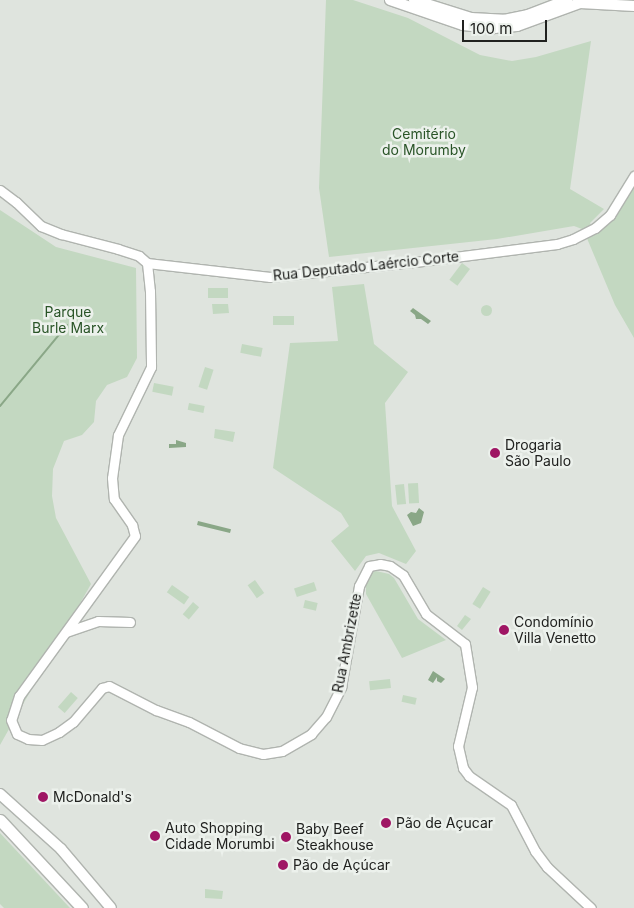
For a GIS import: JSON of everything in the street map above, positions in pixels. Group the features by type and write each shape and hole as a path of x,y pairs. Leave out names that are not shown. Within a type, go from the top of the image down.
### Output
{"highway":[{"path":"0,820 82,908"}],"main road":[{"path":"390,0 463,25 494,28 517,26 580,3 634,6"},
{"path":"414,0 471,18 504,20 528,15 567,0"},
{"path":"0,794 58,846 111,908"}],"street":[{"name":"Rua Deputado Laércio Corte","path":"0,190 16,202 41,226 62,234 118,248 139,256 146,263 252,276 283,276 557,244 580,236 595,228 616,206 634,176"},
{"path":"65,632 133,541 134,531 114,499 112,478 118,435 151,367 150,291 146,263"},
{"name":"Rua Ambrizette","path":"65,632 14,706 11,720 17,734 28,740 42,740 59,732 72,722 102,688 109,686 156,710 189,722 240,748 256,753 276,752 301,740 320,726 341,687 359,586 369,566 380,564 397,569 403,575 426,614 465,644 472,687 458,746 460,761 469,776 506,801 515,810 535,851 547,867 591,908"},
{"path":"65,632 98,622 130,622"}],"green space":[{"name":"Cemitério do Morumby","path":"326,0 353,0 408,18 480,55 512,61 536,57 591,41 570,189 604,209 590,223 594,233 613,217 634,184 634,338 615,305 586,236 582,229 574,226 497,239 329,257 319,188"},
{"name":"Parque Burle Marx","path":"0,210 56,247 136,268 137,358 127,377 107,385 96,401 94,422 82,435 64,441 53,469 52,496 56,518 91,584 0,745"},
{"path":"462,263 470,269 457,286 449,280"},
{"path":"364,284 374,344 408,372 385,403 392,506 416,551 406,564 379,553 366,556 355,571 331,541 349,526 341,513 273,468 290,343 338,341 332,287"},
{"path":"208,288 228,288 228,298 208,298"},
{"path":"212,304 228,304 229,313 213,314"},
{"path":"486,304 492,310 486,316 480,310"},
{"path":"273,316 294,316 294,325 273,325"},
{"path":"242,344 263,348 261,357 240,353"},
{"path":"205,367 214,370 207,390 199,387"},
{"path":"154,383 174,387 172,396 152,392"},
{"path":"189,403 205,406 203,413 188,410"},
{"path":"215,429 235,432 233,442 214,438"},
{"path":"418,483 419,503 409,503 408,484"},
{"path":"404,484 406,504 397,505 395,485"},
{"path":"376,571 389,574 394,578 418,619 446,640 402,658 366,594 366,579 370,573"},
{"path":"255,580 264,593 257,598 248,585"},
{"path":"314,582 317,591 297,597 294,588"},
{"path":"172,585 189,597 184,604 167,592"},
{"path":"483,587 491,592 480,609 472,604"},
{"path":"305,600 318,603 316,611 303,608"},
{"path":"193,602 199,607 189,619 183,614"},
{"path":"465,615 471,619 462,630 457,626"},
{"path":"390,679 391,688 370,690 369,681"},
{"path":"71,692 78,698 65,713 58,707"},
{"path":"403,695 417,698 415,705 402,702"},
{"path":"0,833 70,908 4,908 0,904"},
{"path":"205,889 223,891 222,899 205,898"}],"shaded area":[{"path":"413,308 431,321 428,324 421,319 416,319 415,315 410,311"},
{"path":"176,440 186,443 186,447 169,448 169,444 176,444"},
{"path":"419,508 424,512 421,523 413,526 407,515 411,512 416,513"},
{"path":"198,521 231,529 230,533 197,525"},
{"path":"433,671 445,679 441,683 437,681 437,677 433,683 428,680"}],"waterway":[{"path":"0,406 67,325"}],"place":[{"name":"Drogaria São Paulo","path":"495,453"},
{"name":"Condomínio Villa Venetto","path":"504,630"},
{"name":"McDonald's","path":"43,797"},
{"name":"Pão de Açucar","path":"386,823"},
{"name":"Auto Shopping Cidade Morumbi","path":"155,836"},
{"name":"Baby Beef Steakhouse","path":"286,837"},
{"name":"Pão de Açúcar","path":"283,865"}]}
